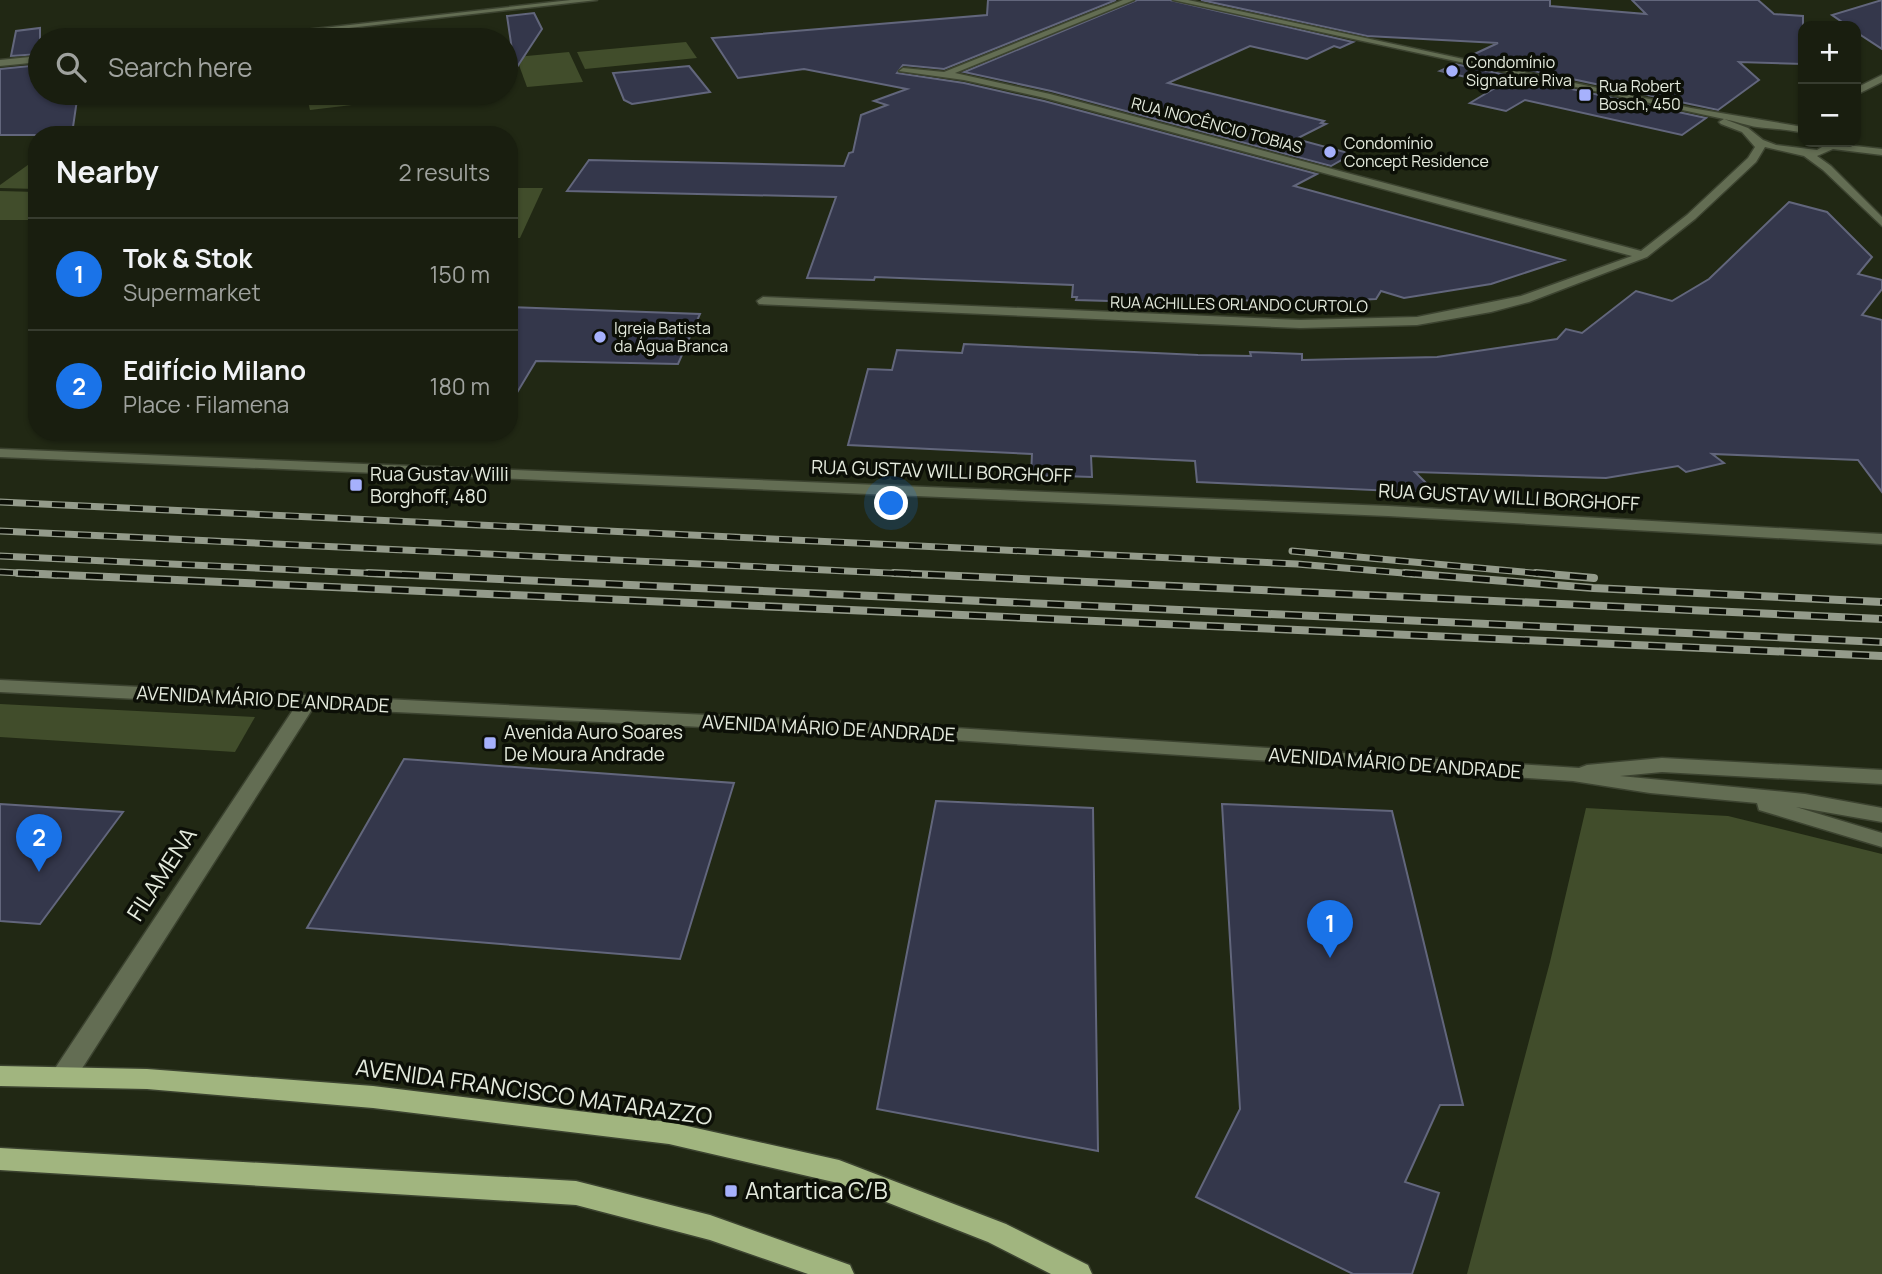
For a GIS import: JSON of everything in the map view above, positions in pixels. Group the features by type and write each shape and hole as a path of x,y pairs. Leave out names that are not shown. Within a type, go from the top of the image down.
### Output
{"main road":[{"name":"AVENIDA FRANCISCO MATARAZZO","path":"0,1076 147,1079 373,1097 669,1133 839,1172 997,1233 1078,1274"},
{"path":"0,1159 576,1193 653,1209 808,1260 841,1274"}],"street":[{"path":"333,28 593,0"},
{"path":"945,74 1130,0"},
{"path":"1177,0 1691,111 1798,129"},
{"path":"0,63 28,60"},
{"name":"RUA INOCÊNCIO TOBIAS","path":"903,71 945,74 1048,96 1643,255"},
{"path":"1861,89 1882,78"},
{"path":"1691,111 1745,130 1759,142 1804,153 1827,168 1882,223"},
{"path":"1745,130 1756,124 1795,117"},
{"name":"RUA ACHILLES ORLANDO CURTOLO","path":"763,301 1163,320 1300,324 1417,321 1503,305 1582,281 1643,255 1691,217 1752,160 1760,147 1759,142"},
{"path":"1752,160 1819,153 1828,147"},
{"path":"1856,147 1882,151"},
{"path":"1819,153 1827,168"},
{"name":"RUA GUSTAV WILLI BORGHOFF","path":"0,453 1388,511 1882,539"},
{"name":"AVENIDA MÁRIO DE ANDRADE","path":"0,686 908,731 1573,774 1652,788 1726,792 1808,801 1882,815"},
{"name":"FILAMENA","path":"64,1077 308,701"},
{"name":"AVENIDA MÁRIO DE ANDRADE","path":"1573,774 1662,765 1882,777"},
{"path":"1726,792 1882,840"}],"green space":[{"path":"686,42 697,58 585,69 577,52"},
{"path":"569,52 583,82 527,87 518,57"},
{"path":"309,105 352,105 310,110"},
{"path":"28,165 28,189 0,188 0,185"},
{"path":"518,188 543,188 520,238"},
{"path":"0,191 28,192 28,220 0,220"},
{"path":"0,704 255,717 235,752 0,737"},
{"path":"1586,808 1728,816 1882,854 1882,1274 1467,1274 1550,962"}],"building":[{"path":"988,0 1116,0 944,69 903,65 897,73 964,83 1044,101 1317,174 1294,186 1564,260 1491,284 1404,298 1381,291 1376,299 1315,302 1178,299 1178,303 1076,300 1077,297 1072,297 1073,285 875,277 874,280 807,278 836,197 567,191 589,160 844,166 849,153 853,152 861,115 887,105 874,101 907,89 804,69 738,78 712,38 987,15"},
{"path":"1137,0 1170,0 1353,42 1340,48 1334,46 1307,59 1250,46 1168,83 1324,121 1321,123 1326,124 1296,139 1352,154 1331,166 1051,91 964,72"},
{"path":"1201,0 1550,0 1550,6 1646,14 1632,0 1758,0 1774,14 1803,16 1803,21 1798,21 1798,64 1739,62 1759,80 1718,110 1468,57 1498,43 1367,36"},
{"path":"1882,0 1882,49 1861,35 1861,21 1841,21 1832,15"},
{"path":"534,13 542,29 518,65 518,28 509,28 507,16"},
{"path":"28,30 28,55 11,56 16,31"},
{"path":"1455,64 1706,118 1682,135 1525,100 1506,111 1470,103 1500,85 1440,71"},
{"path":"28,66 28,105 76,105 73,126 28,126 28,135 0,135 0,69"},
{"path":"689,66 710,92 632,104 624,100 613,73"},
{"path":"1789,202 1827,212 1872,257 1858,274 1882,280 1882,289 1862,315 1882,320 1882,492 1858,460 1712,454 1724,463 1686,472 1678,466 1606,478 1415,472 1436,493 1197,482 1195,461 1091,456 1092,477 1031,475 1032,454 848,445 868,369 892,370 897,350 962,353 964,344 1198,355 1251,356 1250,352 1302,354 1302,360 1437,357 1557,339 1566,329 1582,333 1636,291 1672,301 1709,279"},
{"name":"Igreja Batista da Água Branca","path":"518,307 700,314 678,364 536,361 518,391"},
{"path":"404,759 734,783 680,959 307,928"},
{"path":"936,801 1093,808 1098,1151 877,1109"},
{"path":"0,804 123,812 40,924 0,921"},
{"path":"1222,804 1392,811 1463,1105 1440,1105 1405,1182 1439,1193 1412,1274 1353,1274 1196,1197 1240,1109"}],"railway":[{"path":"0,502 1297,564 1427,575"},
{"path":"0,531 931,575"},
{"path":"1292,551 1555,575"},
{"path":"0,556 406,575"},
{"path":"0,572 24,573"},
{"path":"18,573 24,573"},
{"path":"24,573 1882,656"},
{"path":"24,573 57,575"},
{"path":"368,573 1882,642"},
{"path":"894,573 1882,619"},
{"path":"1405,573 1593,588 1882,602"},
{"path":"1536,573 1594,578"}],"place":[{"name":"Condomínio Signature Riva","path":"1452,71"},
{"name":"Rua Robert Bosch, 450","path":"1585,95"},
{"name":"Condomínio Concept Residence","path":"1330,152"},
{"name":"Igreja Batista da Água Branca","path":"600,337"},
{"name":"Rua Gustav Willi Borghoff, 480","path":"356,485"},
{"name":"Avenida Auro Soares De Moura Andrade","path":"490,743"},
{"name":"Edifício Milano","path":"39,872"},
{"name":"Tok & Stok","path":"1330,958"},
{"name":"Antartica C/B","path":"731,1191"}]}
